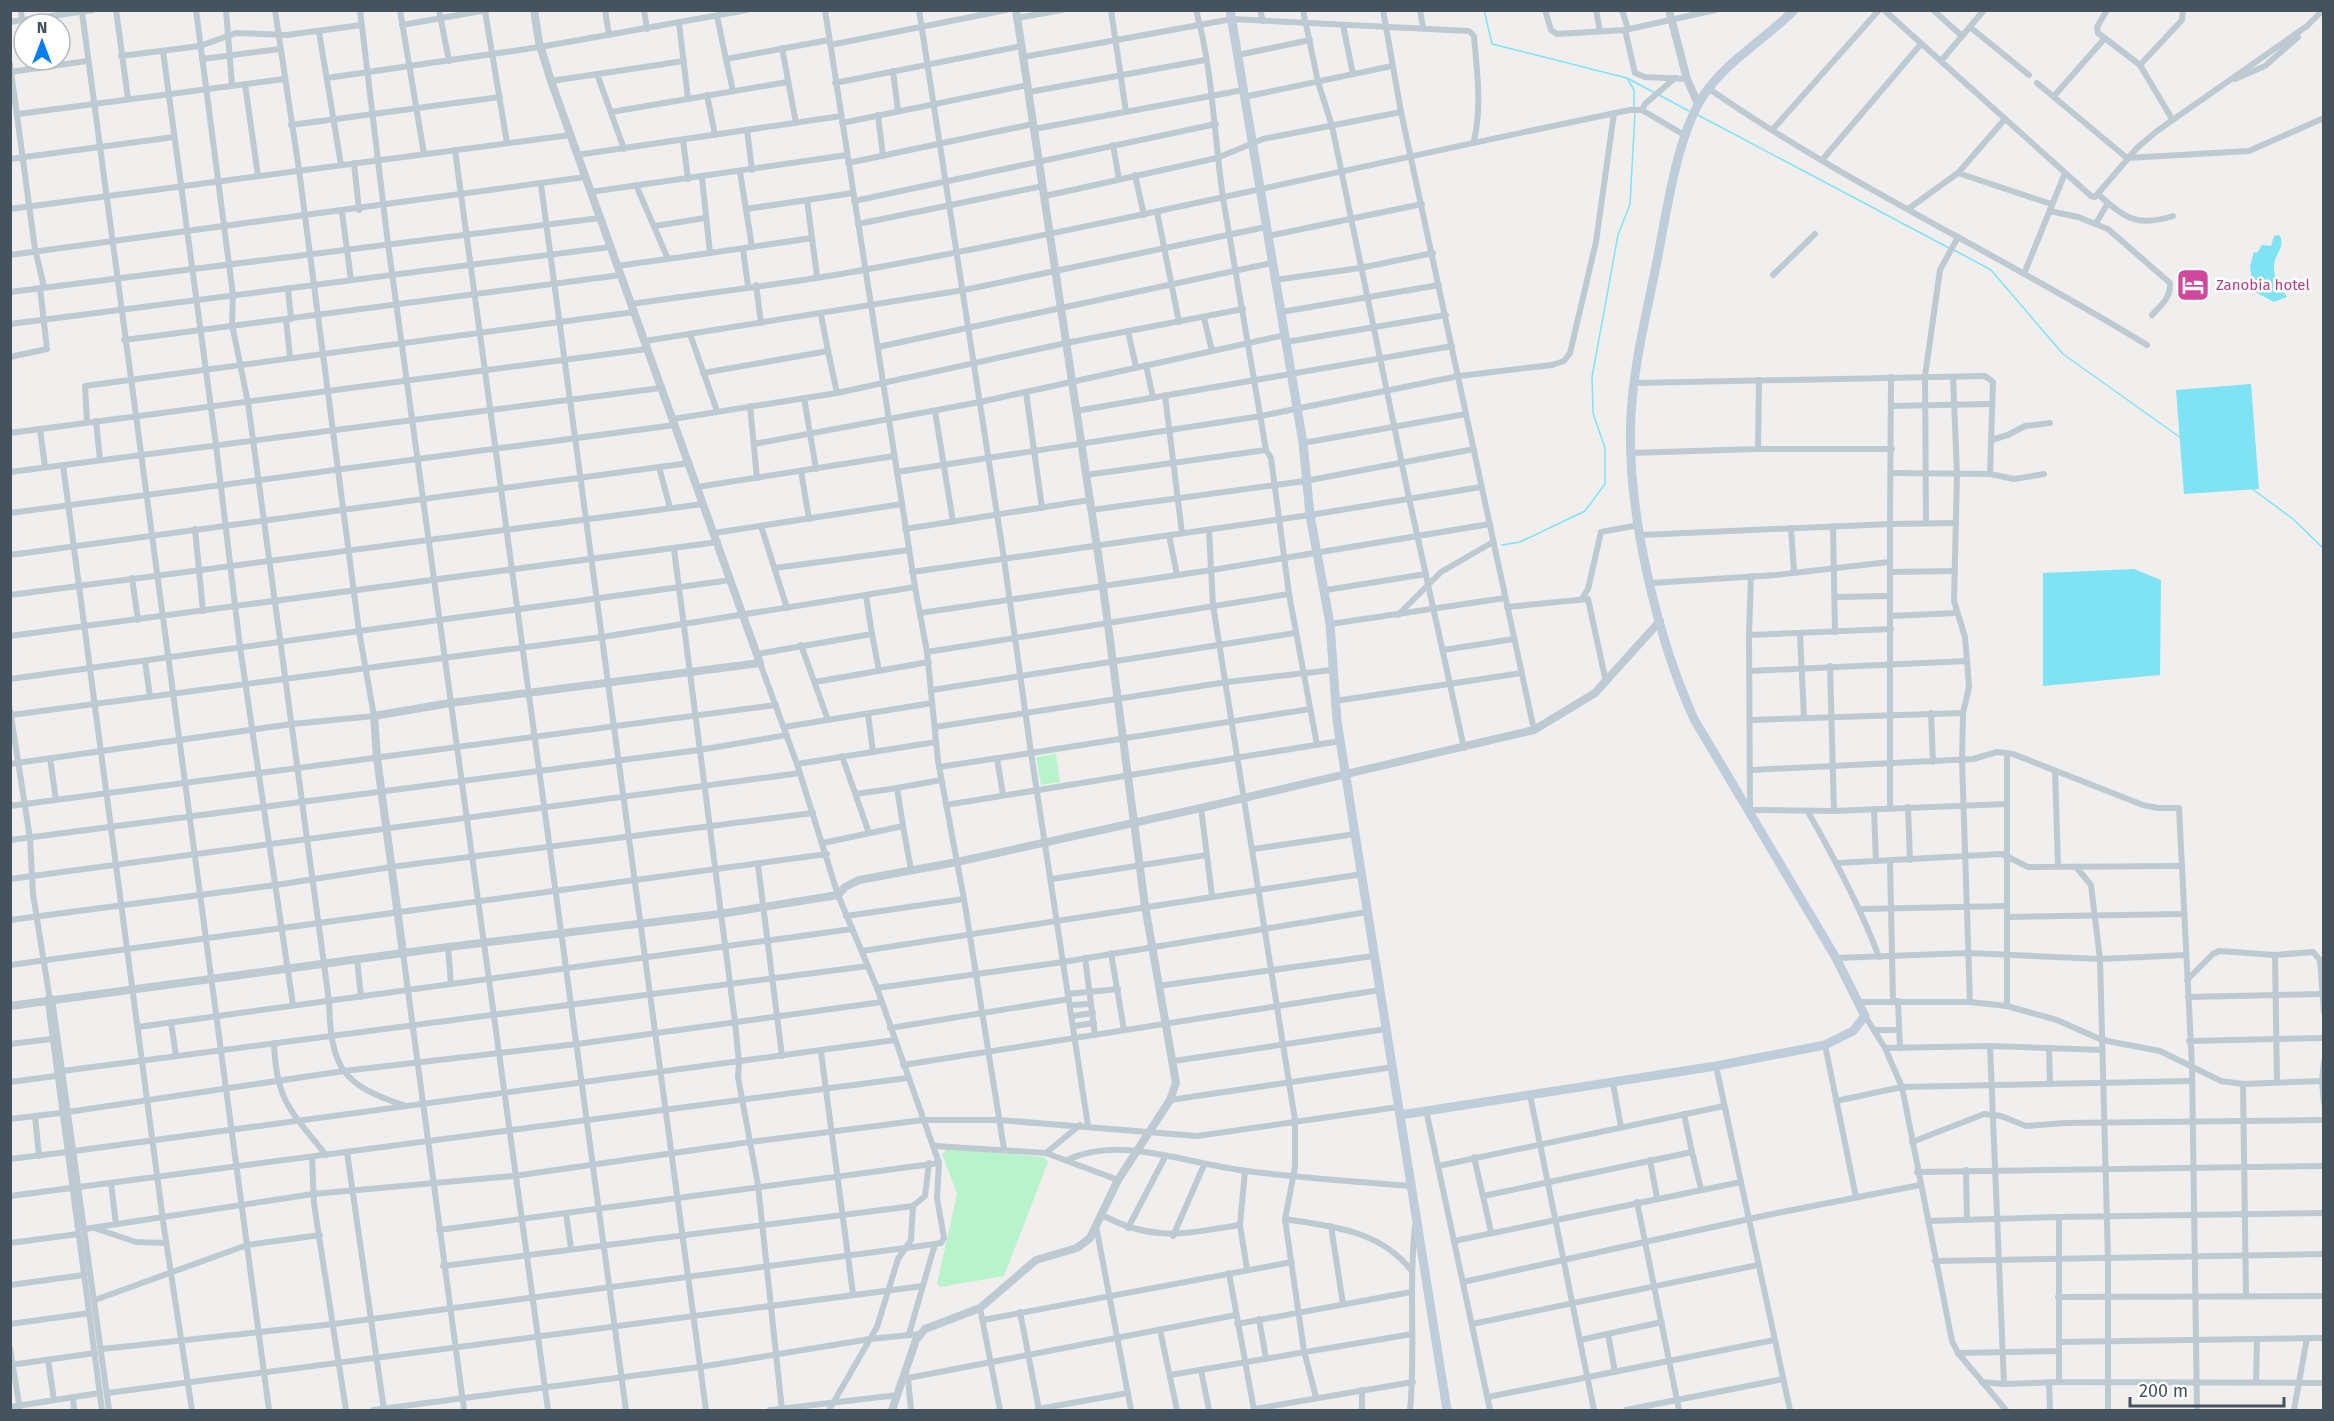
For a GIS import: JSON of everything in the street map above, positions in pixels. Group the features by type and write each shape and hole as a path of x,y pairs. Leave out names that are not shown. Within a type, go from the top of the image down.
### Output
{"main road":[{"path":"1399,1111 1426,1110 1613,1083 1825,1045 1853,1030 1865,1016 1836,958 1694,719 1680,687 1651,583 1640,530 1630,453 1635,383 1668,205 1686,136 1697,106 1708,88 1794,10"},
{"path":"1231,15 1303,443 1305,480 1315,553 1326,590 1340,741 1447,1410"}],"street":[{"path":"93,10 82,12 87,61 269,1410"},
{"path":"116,10 128,99"},
{"path":"196,10 230,265 233,295 232,327 242,363 248,402 329,1001 330,1035 336,1056 344,1071 367,1093 406,1106"},
{"path":"226,10 232,85"},
{"path":"275,10 299,170 359,631 374,716 377,759 416,1064 464,1410"},
{"path":"360,10 388,244 414,419 492,1015 548,1410"},
{"path":"400,10 424,154"},
{"path":"439,10 449,61"},
{"path":"102,1349 258,1333 450,1309 935,1244 941,1243 944,1238 937,1198 939,1163 935,1146 923,1120 877,988 838,895 827,854 787,735 551,81 540,47 534,10"},
{"path":"605,10 609,35"},
{"path":"644,10 647,29"},
{"path":"327,78 492,55 747,10"},
{"path":"825,10 905,529 927,652 941,780 970,933 1004,1149"},
{"path":"919,10 964,290 1088,1126"},
{"path":"726,59 782,48 829,43 922,27 1006,10"},
{"path":"892,1410 920,1334 925,1329 980,1308 1036,1260 1084,1244 1102,1215 1118,1180 1152,1131 1170,1100 1176,1083 1174,1061 1163,1023 1145,906 1133,821 1130,776 1103,587 1016,14 1062,10"},
{"path":"1111,10 1126,112"},
{"path":"1196,10 1216,124 1217,158 1223,198 1266,450 1271,458 1277,519 1295,633 1317,745"},
{"path":"1260,10 1263,21"},
{"path":"1303,10 1318,82 1332,126 1409,498 1464,748"},
{"path":"1383,10 1401,112 1534,730"},
{"path":"1420,10 1423,27"},
{"path":"1545,10 1551,30 1557,34 1626,29 1670,15 1715,10"},
{"path":"1596,10 1600,32"},
{"path":"1622,10 1635,73 1646,77 1687,79"},
{"path":"1773,129 1878,10"},
{"path":"1884,10 2091,196 2099,195 2127,158 2172,119 2307,26 2323,10"},
{"path":"1933,10 1962,36"},
{"path":"1941,61 1984,10"},
{"path":"2108,10 2097,27 2098,33 2140,65 2172,119"},
{"path":"2140,65 2182,20 2183,10"},
{"path":"402,25 486,11 507,143"},
{"path":"1023,57 1200,25 1231,15 1263,21 1423,27 1473,32 1479,107 1474,141"},
{"path":"1670,15 1687,79 1697,106"},
{"path":"717,16 733,91"},
{"path":"2226,82 2265,66 2324,18"},
{"path":"679,23 688,99"},
{"path":"1343,25 1353,74"},
{"path":"122,56 200,46 227,35 245,32 278,36 362,26"},
{"path":"1970,27 2029,75"},
{"path":"320,32 341,165"},
{"path":"2054,96 2105,38"},
{"path":"1238,55 1310,40"},
{"path":"1823,159 1921,44"},
{"path":"835,84 1022,46"},
{"path":"782,48 796,123"},
{"path":"201,59 280,49"},
{"path":"163,51 237,606 240,647 293,1005"},
{"path":"577,155 796,123 878,115 935,103 1205,60"},
{"path":"11,72 87,61"},
{"path":"551,81 684,61"},
{"path":"10,64 42,288 46,351 10,357"},
{"path":"848,164 1034,127 1318,82 1392,66"},
{"path":"893,71 898,111"},
{"path":"597,74 624,149"},
{"path":"87,422 84,386 560,322 748,286 865,270 1144,215 1474,141 1640,109 1675,78"},
{"path":"18,114 284,79"},
{"path":"611,112 788,82"},
{"path":"2037,83 2127,158 2249,151 2324,118"},
{"path":"245,84 258,176"},
{"path":"1708,88 1908,209 2061,293 2147,345"},
{"path":"707,95 715,135"},
{"path":"291,124 500,97"},
{"path":"1640,109 1686,136"},
{"path":"1045,196 1217,158 1252,142 1401,112"},
{"path":"897,472 1261,416 1458,376 1552,365 1564,360 1570,353 1596,242 1614,113"},
{"path":"878,115 883,156"},
{"path":"1908,209 1958,173 2005,119"},
{"path":"854,201 1216,124"},
{"path":"747,130 753,170"},
{"path":"10,209 570,135"},
{"path":"10,159 174,137"},
{"path":"683,140 688,179"},
{"path":"1113,145 1119,179"},
{"path":"455,150 477,296 549,848 589,1120 627,1410"},
{"path":"590,192 702,178 847,155"},
{"path":"354,163 359,210"},
{"path":"740,172 752,247"},
{"path":"1958,173 2108,229 2170,283 2167,299 2152,315"},
{"path":"2024,274 2065,174"},
{"path":"1135,175 1144,215"},
{"path":"10,255 384,207 585,177"},
{"path":"702,178 710,253"},
{"path":"541,185 574,439 587,517 627,838 706,1410"},
{"path":"636,185 668,259"},
{"path":"858,224 1043,186"},
{"path":"746,209 853,193"},
{"path":"2099,195 2116,211 2139,221 2153,222 2173,216"},
{"path":"807,201 817,276"},
{"path":"2096,223 2108,203"},
{"path":"10,433 564,360 646,345 690,334 871,307 964,290 1230,235 1351,221 1422,204"},
{"path":"342,212 351,280"},
{"path":"1156,212 1179,322"},
{"path":"10,292 600,218"},
{"path":"655,226 705,218"},
{"path":"1773,275 1815,234"},
{"path":"1926,522 1925,376 1940,270 1958,237"},
{"path":"124,340 555,285 668,259 812,238"},
{"path":"10,324 610,247"},
{"path":"743,249 748,286"},
{"path":"1275,280 1433,253"},
{"path":"878,347 1272,263"},
{"path":"756,285 761,323"},
{"path":"1281,312 1439,285"},
{"path":"288,288 290,357"},
{"path":"10,513 574,439 674,422 717,411 837,393 1066,343 1243,309"},
{"path":"821,315 837,393"},
{"path":"754,444 980,402 1249,343 1374,328 1446,315"},
{"path":"1204,318 1212,351"},
{"path":"1128,332 1136,367"},
{"path":"690,334 717,411"},
{"path":"1076,411 1452,346"},
{"path":"704,372 828,351"},
{"path":"1146,365 1153,398"},
{"path":"1635,383 1925,376 1990,378 1993,382 1990,474"},
{"path":"1890,808 1891,377"},
{"path":"1953,377 1957,474 1954,571 1956,613 1965,637 1969,687 1964,713 1962,760 1970,1002"},
{"path":"1758,448 1759,380"},
{"path":"10,472 491,408 661,388"},
{"path":"1026,392 1042,508"},
{"path":"1165,395 1182,533"},
{"path":"804,398 816,469"},
{"path":"1891,406 1992,404"},
{"path":"750,406 758,478"},
{"path":"935,411 953,522"},
{"path":"1303,443 1466,414"},
{"path":"96,421 100,460"},
{"path":"1991,440 2008,435 2025,426 2050,423"},
{"path":"40,429 45,467"},
{"path":"1630,453 1758,448 1892,449"},
{"path":"1091,510 1305,480 1474,449"},
{"path":"1086,475 1266,450"},
{"path":"698,488 894,456"},
{"path":"10,555 689,463"},
{"path":"63,465 103,750 166,1243 184,1341 192,1410"},
{"path":"659,467 670,508"},
{"path":"801,471 809,519"},
{"path":"1892,473 1990,474 2014,479 2044,474"},
{"path":"912,572 1310,515 1481,487"},
{"path":"905,529 1090,500"},
{"path":"10,595 587,517 704,504"},
{"path":"714,533 902,504"},
{"path":"1583,597 1588,589 1601,532 1956,523"},
{"path":"920,613 1284,559 1490,524"},
{"path":"761,526 787,608"},
{"path":"1833,526 1835,632"},
{"path":"1791,528 1794,572"},
{"path":"195,530 202,611"},
{"path":"1209,530 1214,605 1295,1120 1293,1176 1285,1219 1304,1351 1316,1397"},
{"path":"1169,535 1177,575"},
{"path":"10,636 717,542"},
{"path":"1398,615 1428,583 1454,563 1494,542"},
{"path":"674,549 708,828 735,1022 739,1062 738,1077 758,1185 782,1410"},
{"path":"776,568 909,550"},
{"path":"1651,583 1751,576 1889,562"},
{"path":"1890,572 1954,571"},
{"path":"1326,590 1426,574"},
{"path":"1751,576 1749,635 1752,770 1750,812 1808,812 2006,804"},
{"path":"132,578 138,620"},
{"path":"10,679 679,590 731,580"},
{"path":"64,1113 63,1071 36,917 30,837 25,804 14,764 11,713 172,695 602,638 915,587"},
{"path":"927,652 1289,594"},
{"path":"866,596 879,671"},
{"path":"1835,597 1890,596"},
{"path":"1507,607 1583,597 1588,599 1606,684"},
{"path":"1330,624 1505,598"},
{"path":"1890,616 1956,613"},
{"path":"10,1006 448,947 720,914 838,895 851,883 1201,808 1534,730 1585,700 1606,684 1625,658 1660,621"},
{"path":"1749,635 1891,629"},
{"path":"932,690 1295,633"},
{"path":"757,654 872,634"},
{"path":"1800,634 1804,717"},
{"path":"1443,650 1514,639"},
{"path":"801,645 828,720"},
{"path":"145,661 150,697"},
{"path":"1750,671 1968,661"},
{"path":"815,682 928,662"},
{"path":"14,764 252,729 374,716 529,692 760,663"},
{"path":"1830,666 1834,811"},
{"path":"935,727 1227,682 1332,670"},
{"path":"1335,701 1521,673"},
{"path":"784,727 932,703"},
{"path":"10,806 776,705"},
{"path":"939,767 1232,719 1310,709"},
{"path":"1931,713 1933,762"},
{"path":"1751,720 1964,713"},
{"path":"868,714 873,752"},
{"path":"10,840 699,750 787,735"},
{"path":"946,805 1340,741"},
{"path":"797,764 936,742"},
{"path":"1752,770 1962,760 1997,752 2007,753 2143,805 2179,808 2192,1065 2197,1410"},
{"path":"2007,753 2007,1006"},
{"path":"842,756 869,833"},
{"path":"50,758 56,800"},
{"path":"997,758 1003,795"},
{"path":"2055,771 2058,865"},
{"path":"10,879 622,796 703,788 800,773"},
{"path":"856,794 941,780"},
{"path":"897,788 911,870"},
{"path":"1908,807 1910,860"},
{"path":"1201,808 1212,896"},
{"path":"1874,809 1876,861"},
{"path":"1808,812 1838,863 1879,957"},
{"path":"10,920 313,880 391,867 472,859 813,813"},
{"path":"823,843 903,825"},
{"path":"1254,849 1355,834"},
{"path":"10,965 827,854"},
{"path":"1052,879 1207,855"},
{"path":"1838,863 2006,855 2028,867 2058,865 2077,868 2182,866"},
{"path":"1890,861 1895,1001 1900,1048"},
{"path":"758,865 782,1056"},
{"path":"2077,868 2091,885 2100,959 2108,1260 2108,1410"},
{"path":"862,951 1362,874"},
{"path":"846,916 964,899"},
{"path":"1860,909 2007,906"},
{"path":"877,988 1063,962 1367,912"},
{"path":"2007,917 2184,914"},
{"path":"138,1027 852,930"},
{"path":"448,947 451,984"},
{"path":"2187,980 2213,954 2219,951 2275,955 2308,951 2316,954 2319,960 2324,1012"},
{"path":"1111,953 1124,1030"},
{"path":"1836,958 1968,953 2100,959 2186,955"},
{"path":"2275,955 2277,1082"},
{"path":"1158,986 1271,968 1373,956"},
{"path":"1085,958 1095,1035"},
{"path":"357,959 362,996"},
{"path":"63,1071 868,966"},
{"path":"890,1028 1069,999 1088,992 1118,989"},
{"path":"903,1065 1380,990"},
{"path":"2188,997 2322,994"},
{"path":"50,999 51,1039 70,1151 78,1234 95,1353 109,1410"},
{"path":"1069,999 1090,1004"},
{"path":"10,1119 225,1090 344,1071 577,1044 882,1002"},
{"path":"1860,1002 1970,1002 2007,1006 2056,1020 2102,1040 2148,1047 2192,1065 2221,1081 2243,1084 2322,1081"},
{"path":"1072,1016 1093,1013"},
{"path":"1865,1016 1885,1048 1902,1087 1948,1327 1958,1353 2005,1410"},
{"path":"171,1022 176,1056"},
{"path":"1074,1026 1094,1023"},
{"path":"1174,1061 1386,1029"},
{"path":"1875,1030 1899,1030"},
{"path":"2190,1041 2324,1038"},
{"path":"10,1044 51,1039"},
{"path":"10,1159 297,1119 422,1106 894,1040"},
{"path":"274,1042 277,1082 283,1097 297,1119 326,1155"},
{"path":"1825,1045 1856,1197"},
{"path":"1885,1048 1990,1046 2102,1050"},
{"path":"1990,1046 2004,1384"},
{"path":"2049,1048 2050,1083"},
{"path":"821,1052 853,1294"},
{"path":"2324,1062 2322,1081 2324,1103"},
{"path":"1716,1066 1790,1410"},
{"path":"1170,1100 1393,1067"},
{"path":"10,1082 56,1076"},
{"path":"10,1196 908,1078"},
{"path":"1836,1101 1902,1087 2192,1081"},
{"path":"1613,1083 1621,1127"},
{"path":"2243,1084 2246,1296"},
{"path":"1530,1095 1594,1410"},
{"path":"1438,1166 1538,1143 1724,1106"},
{"path":"1426,1110 1490,1410"},
{"path":"84,1229 313,1194 514,1176 670,1152 923,1120 999,1120 1197,1136 1295,1120 1399,1111"},
{"path":"1684,1114 1701,1189"},
{"path":"1912,1142 1977,1115 1993,1114 2026,1126 2103,1122 2324,1120"},
{"path":"35,1116 39,1155"},
{"path":"1046,1153 1080,1125"},
{"path":"935,1146 1046,1153 1118,1180"},
{"path":"1067,1160 1090,1152 1138,1150 1204,1165 1245,1171 1412,1186"},
{"path":"347,1152 384,1410"},
{"path":"1483,1196 1692,1152"},
{"path":"312,1157 313,1194 346,1410"},
{"path":"1128,1228 1165,1157"},
{"path":"1474,1158 1491,1232"},
{"path":"1650,1160 1657,1198"},
{"path":"443,1266 914,1206 925,1196 929,1163"},
{"path":"439,1230 758,1185 939,1163"},
{"path":"1173,1236 1204,1165"},
{"path":"1917,1172 1995,1169 2324,1166"},
{"path":"1966,1170 1967,1220"},
{"path":"1245,1171 1240,1225 1247,1269"},
{"path":"1454,1241 1554,1218 1741,1182"},
{"path":"111,1183 116,1224"},
{"path":"1462,1282 1748,1219 1920,1185"},
{"path":"75,1188 84,1229 102,1349 102,1410"},
{"path":"1637,1202 1679,1410"},
{"path":"829,1410 877,1327 904,1247 911,1240 914,1206"},
{"path":"566,1213 571,1248"},
{"path":"1928,1221 2324,1213"},
{"path":"1102,1215 1128,1228 1173,1236 1240,1225"},
{"path":"1410,1410 1413,1382 1410,1269 1416,1215"},
{"path":"2059,1217 2060,1382"},
{"path":"1285,1219 1331,1226 1381,1242 1400,1256 1410,1269"},
{"path":"1096,1226 1131,1410"},
{"path":"1331,1226 1342,1304"},
{"path":"94,1228 136,1242 166,1243"},
{"path":"10,1243 78,1234"},
{"path":"95,1300 247,1245 320,1235"},
{"path":"909,1334 935,1244"},
{"path":"1935,1261 2108,1260 2324,1254"},
{"path":"983,1320 1292,1262"},
{"path":"1472,1324 1572,1301 1758,1264"},
{"path":"1229,1273 1254,1410 1316,1397 1413,1382"},
{"path":"10,1285 84,1275"},
{"path":"10,1407 19,1408 73,1397 770,1304 924,1286"},
{"path":"1237,1324 1411,1292"},
{"path":"2058,1297 2324,1296"},
{"path":"980,1308 1000,1410"},
{"path":"1020,1312 1038,1410 1128,1393"},
{"path":"10,1324 90,1313"},
{"path":"905,1379 1236,1315"},
{"path":"1259,1319 1266,1358"},
{"path":"1580,1340 1662,1322"},
{"path":"1160,1330 1177,1410"},
{"path":"373,1410 700,1366 870,1339 920,1334"},
{"path":"1170,1375 1412,1334"},
{"path":"1608,1334 1615,1372"},
{"path":"2294,1410 2307,1338"},
{"path":"2059,1342 2324,1338"},
{"path":"1488,1397 1774,1340"},
{"path":"2256,1383 2257,1340"},
{"path":"10,1348 19,1408"},
{"path":"1958,1353 2059,1351"},
{"path":"12,1364 95,1353"},
{"path":"48,1360 54,1400"},
{"path":"1201,1370 1209,1410"},
{"path":"905,1379 911,1410"},
{"path":"1626,1410 1783,1379"},
{"path":"1982,1382 2004,1384 2049,1382 2324,1383"},
{"path":"2049,1382 2050,1410"},
{"path":"1362,1390 1362,1410"},
{"path":"770,1410 898,1395"},
{"path":"73,1397 74,1410"}],"green space":[{"path":"1056,754 1060,782 1041,785 1036,757"},
{"path":"948,1148 1044,1157 1048,1162 1004,1276 940,1287 937,1284 957,1194 942,1154"}],"water":[{"path":"2279,235 2282,243 2274,270 2278,283 2287,297 2274,302 2253,291 2250,266 2254,252 2257,253 2262,245 2271,246 2274,236"},
{"path":"2251,384 2259,489 2184,494 2176,390"},
{"path":"2134,569 2161,580 2160,675 2043,686 2043,573"}],"waterway":[{"path":"1484,10 1492,44 1627,78 1655,93"},
{"path":"1627,78 1634,90 1634,107"},
{"path":"1659,95 1689,111"},
{"path":"1502,545 1520,542 1585,511 1605,484 1605,448 1593,413 1592,377 1618,235 1630,204 1635,112"},
{"path":"1696,114 1949,248"},
{"path":"1954,250 1991,270 2063,354 2181,438"},
{"path":"2251,488 2293,519 2324,549"}],"place":[{"name":"Zanobia hotel","path":"2193,285"}]}
